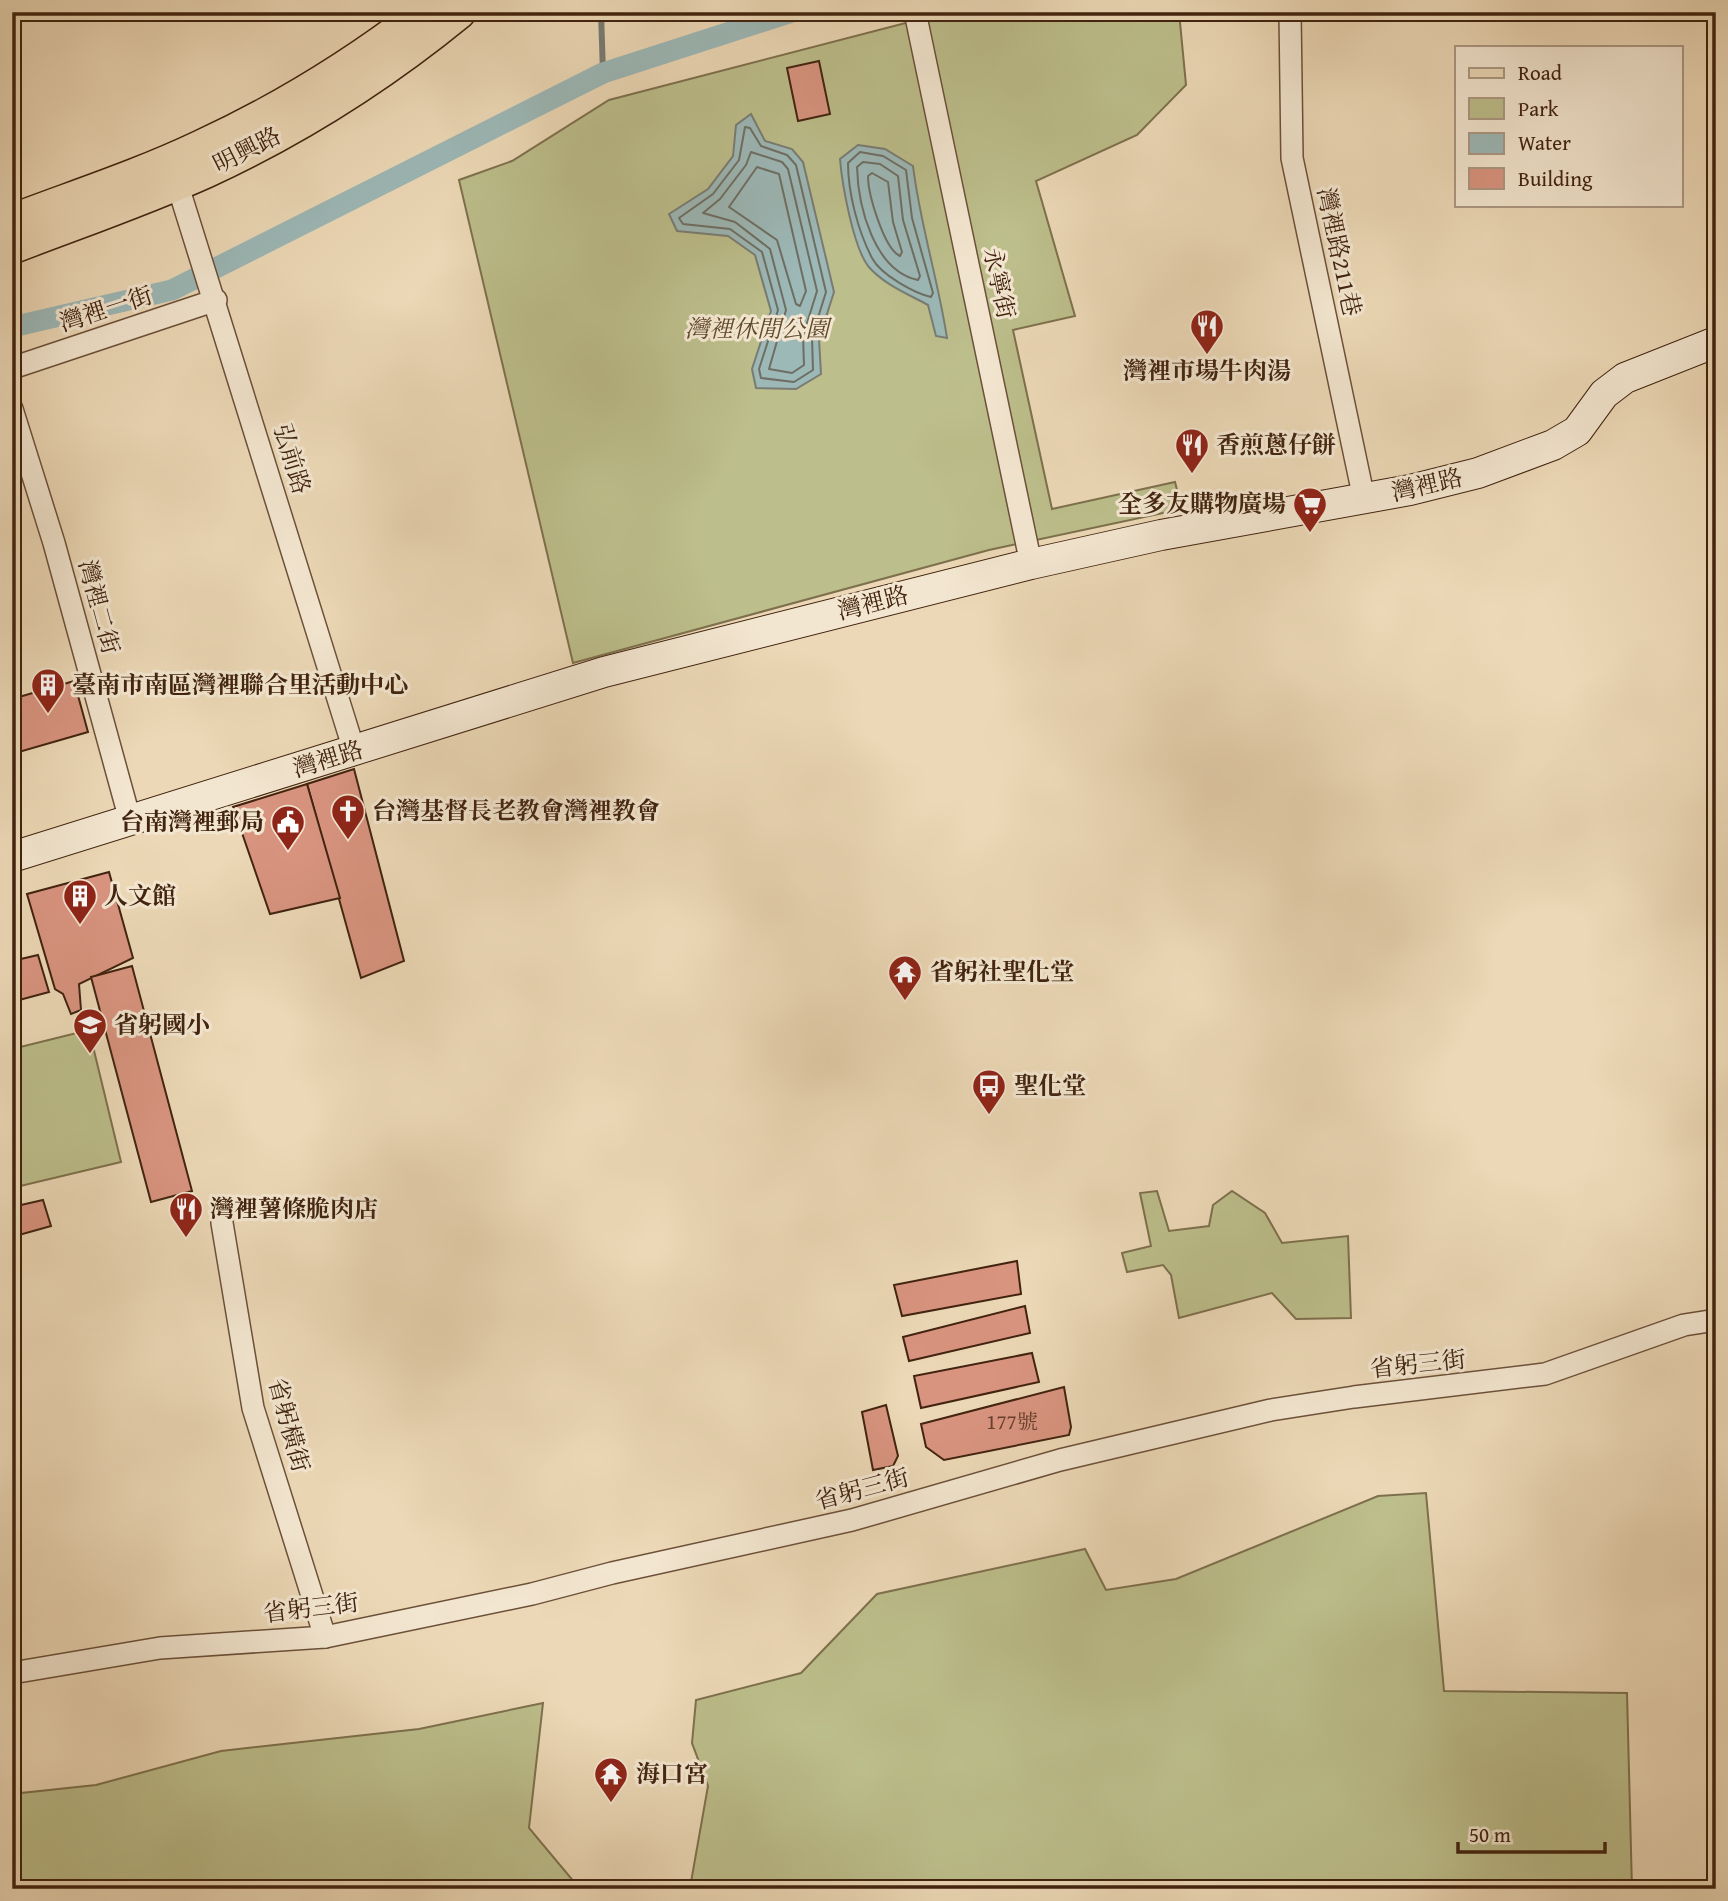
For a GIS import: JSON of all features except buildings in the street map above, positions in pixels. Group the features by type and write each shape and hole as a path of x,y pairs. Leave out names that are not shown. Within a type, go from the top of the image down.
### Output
{"main road":[{"name":"明興路","path":"12,221 170,161 236,130 299,96 390,38 423,12"},
{"name":"明興路","path":"12,247 177,183 311,117 406,55 459,12"}],"street":[{"name":"永寧街","path":"915,12 1031,564"},
{"name":"灣裡路211巷","path":"1290,12 1292,158 1364,499"},
{"name":"弘前路","path":"177,183 216,300 354,751"},
{"name":"灣裡一街","path":"12,368 216,300"},
{"name":"灣裡路","path":"12,857 604,672 1031,564 1161,535 1364,499 1478,472 1553,445 1577,431 1604,394 1625,378 1716,342"},
{"name":"灣裡二街","path":"12,409 54,543 130,820"},
{"name":"省躬橫街","path":"222,1223 253,1408 325,1637"},
{"name":"省躬三街","path":"12,1673 160,1648 325,1637 852,1520 1060,1460 1271,1410 1354,1396 1545,1374 1684,1325 1716,1320"}],"green space":[{"name":"灣裡休閒公園","path":"948,12 1179,12 1186,85 1137,135 1036,181 1075,316 1013,330 1052,509 1175,482 1182,509 989,550 573,663 459,180 512,161 609,100"},
{"path":"89,1030 121,1162 12,1188 12,1049"},
{"path":"1157,1191 1169,1231 1209,1226 1213,1205 1232,1191 1265,1213 1282,1243 1348,1236 1351,1318 1296,1319 1272,1293 1179,1318 1171,1275 1163,1265 1127,1272 1122,1253 1151,1246 1140,1193"},
{"path":"1426,1493 1444,1691 1627,1693 1632,1889 695,1889 691,1882 708,1786 692,1743 696,1700 801,1673 877,1594 1085,1549 1106,1590 1176,1579 1378,1496"},
{"path":"543,1703 529,1828 580,1889 12,1889 12,1794 96,1785 221,1751 419,1729"}],"water":[{"path":"751,114 765,141 792,149 803,162 834,292 819,339 821,374 796,389 756,388 752,369 771,311 755,255 728,236 677,231 669,214 708,189 733,156 736,125"},
{"path":"858,145 885,149 913,166 947,338 936,336 928,305 881,278 863,257 849,214 840,159"}],"waterway":[{"path":"601,12 603,73"},
{"path":"12,327 172,290 603,73 792,12"}],"place":[{"name":"灣裡市場牛肉湯","path":"1207,356"},
{"name":"香煎蔥仔餅","path":"1192,475"},
{"name":"全多友購物廣場","path":"1310,534"},
{"name":"臺南市南區灣裡聯合里活動中心","path":"48,715"},
{"name":"台灣基督長老教會灣裡教會","path":"348,841"},
{"name":"台南灣裡郵局","path":"288,852"},
{"name":"人文館","path":"80,926"},
{"name":"省躬社聖化堂","path":"905,1002"},
{"name":"省躬國小","path":"90,1055"},
{"name":"聖化堂","path":"989,1116"},
{"name":"灣裡薯條脆肉店","path":"186,1239"},
{"name":"海口宮","path":"611,1804"}]}
